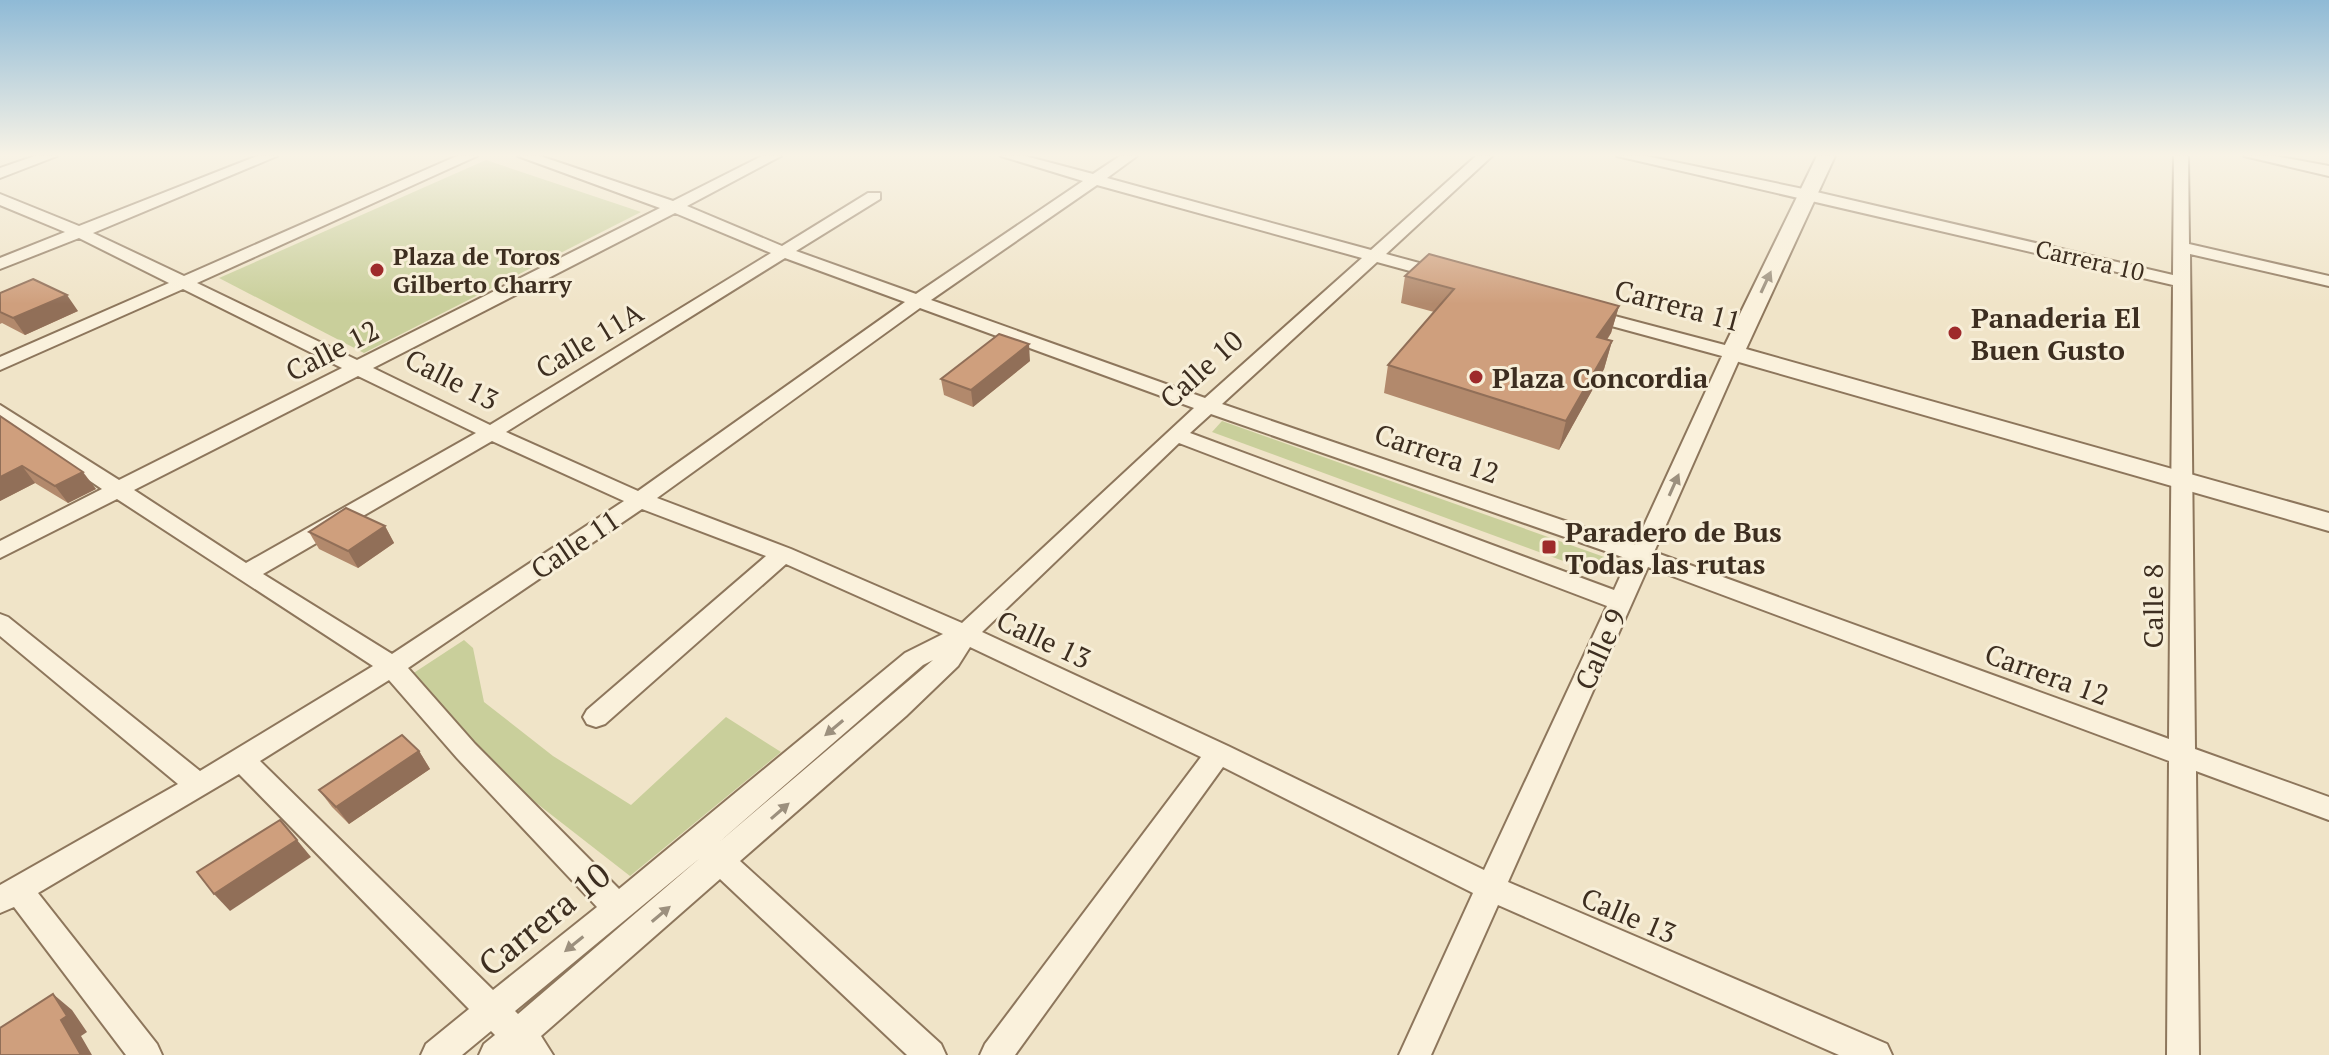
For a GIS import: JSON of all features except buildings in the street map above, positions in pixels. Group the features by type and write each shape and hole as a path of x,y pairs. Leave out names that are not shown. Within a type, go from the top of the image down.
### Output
{"street":[{"name":"Calle 13","path":"15,205 81,233 491,433 640,500 783,554 965,634 1219,753 1491,888 1876,1055"},
{"path":"0,264 149,205"},
{"path":"0,364 360,205"},
{"name":"Carrera 12","path":"669,205 786,253 1208,406 1642,556 2329,809"},
{"name":"Calle 12","path":"0,550 682,205"},
{"name":"Calle 11A","path":"245,574 491,433 860,205"},
{"name":"Calle 11","path":"9,894 199,785 392,666 640,500 919,300 1059,205"},
{"path":"1188,205 1463,280"},
{"name":"Calle 10","path":"722,862 897,709 949,660 965,634 1176,435 1430,205"},
{"name":"Calle 9","path":"1415,1055 1733,353 1803,205"},
{"name":"Carrera 10","path":"1852,205 2181,282"},
{"name":"Calle 8","path":"2181,205 2183,1055"},
{"name":"Carrera 10","path":"2181,247 2329,281"},
{"name":"Carrera 11","path":"1568,308 2329,522"},
{"path":"0,411 245,574 392,666 466,751 618,908"},
{"path":"1176,435 1621,602"},
{"path":"596,717 783,554"},
{"path":"0,623 199,785"},
{"name":"Calle 10","path":"699,842 914,659 965,634"},
{"path":"874,694 897,709"},
{"path":"996,1055 1219,753"},
{"path":"240,758 492,1010 517,1049 722,862"},
{"path":"699,842 930,1055"},
{"name":"Carrera 10","path":"437,1055 699,842"},
{"path":"9,894 146,1055"}],"green space":[{"path":"384,205 621,205 641,212 364,353 219,278"},
{"path":"1222,421 1610,559 1604,576 1212,432"},
{"path":"464,640 473,648 484,702 553,756 631,805 726,717 781,752 630,876 490,767 406,678"}],"place":[{"name":"Plaza de Toros Gilberto Charry","path":"377,270"},
{"name":"Panaderia El Buen Gusto","path":"1955,333"},
{"name":"Plaza Concordia","path":"1476,377"},
{"name":"Paradero de Bus Todas las rutas","path":"1549,547"}]}
